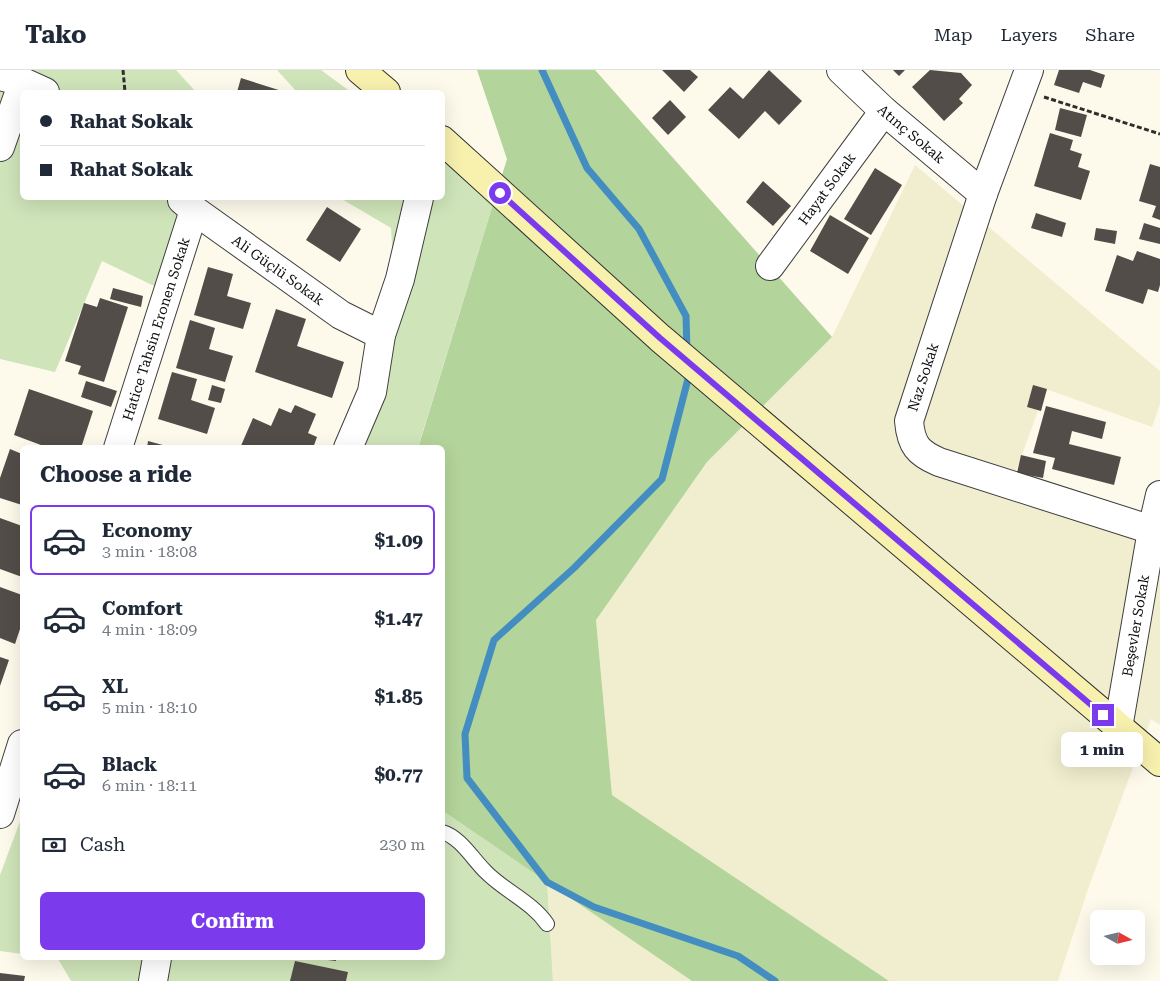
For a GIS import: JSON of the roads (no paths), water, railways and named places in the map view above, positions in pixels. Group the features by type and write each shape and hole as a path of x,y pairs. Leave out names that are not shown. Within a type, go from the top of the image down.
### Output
{"street":[{"path":"360,70 384,90"},
{"name":"Atınç Sokak","path":"841,70 884,111 983,194"},
{"name":"Naz Sokak","path":"1026,80 983,194 909,422 910,436 917,449 939,462 1152,530"},
{"path":"0,147 22,83"},
{"name":"Hayat Sokak","path":"770,266 884,111"},
{"path":"445,143 660,338 1160,762"},
{"path":"349,445 372,392 381,335 400,279 419,200"},
{"name":"Ali Güçlü Sokak","path":"187,204 341,315 381,335"},
{"name":"Hatice Tahsin Eronen Sokak","path":"119,445 187,204"},
{"name":"Beşevler Sokak","path":"1118,728 1152,530 1160,495"},
{"path":"0,814 20,750"},
{"path":"153,981 157,960"}],"lane":[{"path":"445,833 452,834 487,873 539,913 547,924"}],"waterway":[{"path":"542,70 587,168 639,229 686,316 687,351"},
{"path":"688,372 688,379 662,479 574,568 494,640 465,734 467,778 547,882 594,907 738,956 775,981"}]}
